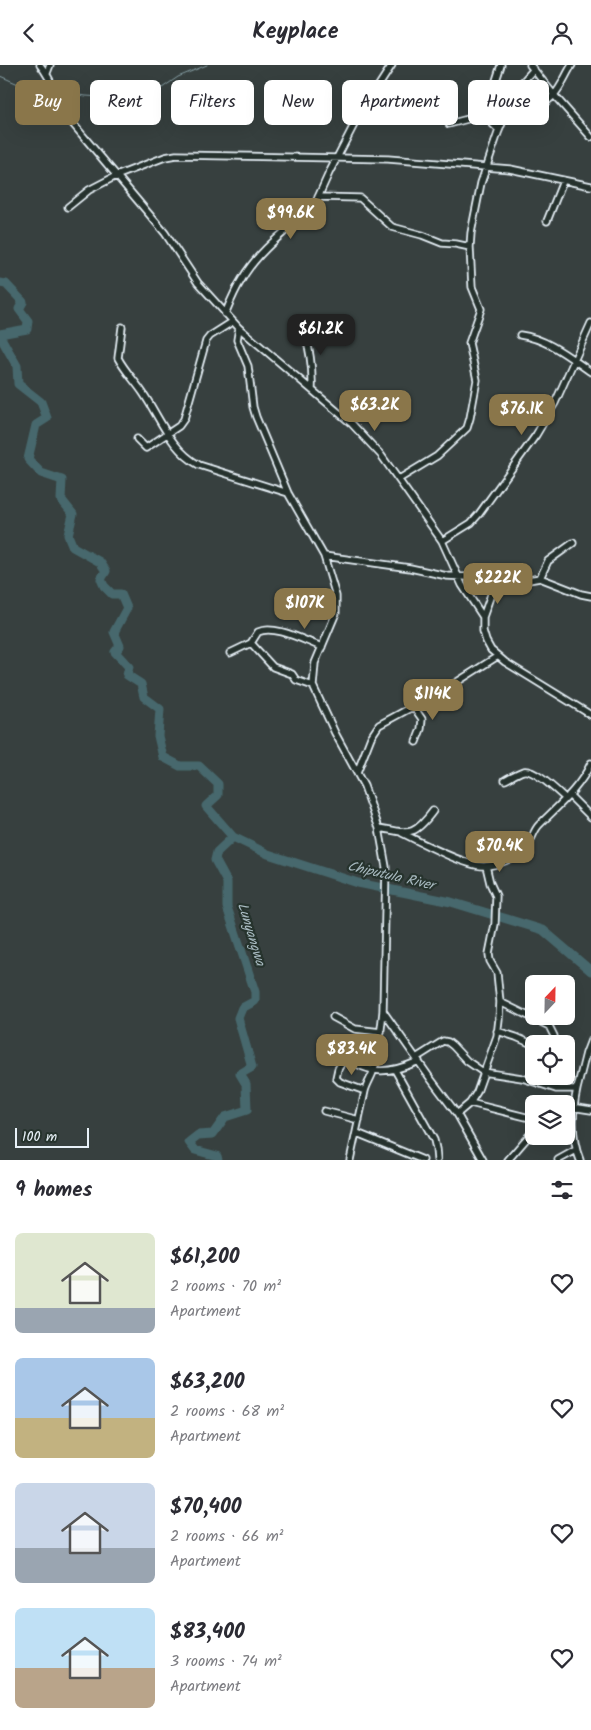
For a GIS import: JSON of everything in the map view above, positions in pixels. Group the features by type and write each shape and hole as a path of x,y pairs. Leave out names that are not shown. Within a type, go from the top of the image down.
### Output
{"street":[{"path":"40,65 47,73 60,105 68,118 165,233 198,283 232,322 365,436 399,479 442,541 458,577 483,617"},
{"path":"47,73 50,65"},
{"path":"225,314 238,285 252,264 310,211 356,121 392,65"},
{"path":"496,80 500,65"},
{"path":"549,98 554,95 572,65"},
{"path":"523,80 532,67 554,95 591,135"},
{"path":"494,125 499,130"},
{"path":"399,479 423,466 441,452 467,428 470,418 477,380 469,343 481,309 472,287 471,233 486,167 501,125"},
{"path":"68,207 89,190 116,176 165,157 176,155 388,159 525,171 591,186"},
{"path":"547,221 563,181"},
{"path":"318,197 360,198 392,227 422,235 442,243 470,247"},
{"path":"136,439 146,448 182,423 206,341 210,336 232,322"},
{"path":"442,541 471,523 480,514 536,435 555,403 591,323"},
{"path":"302,325 313,371 312,390"},
{"path":"122,327 118,346 118,358 142,392 167,434 187,457 199,465 288,493"},
{"path":"239,328 237,340 248,366 253,407 288,493 324,556 337,604 336,613 315,663 313,686 369,798 379,828 386,867 381,1032 374,1071 367,1082 350,1160"},
{"path":"520,335 535,338 553,346 591,372"},
{"path":"540,578 548,561 573,543"},
{"path":"324,556 468,577 494,586 540,578 591,596"},
{"path":"494,586 483,617 483,631 491,650 591,715"},
{"path":"230,653 252,643 258,632 268,629 322,647"},
{"path":"252,643 273,667 292,674 296,680 313,686"},
{"path":"357,773 371,737 378,725 449,687 498,656"},
{"path":"413,706 422,719 421,729 416,742"},
{"path":"379,828 402,833 452,856 481,866 493,865 513,856 526,847 535,829 567,797 588,770 591,763"},
{"path":"505,780 524,771 530,771 567,797 591,817"},
{"path":"402,833 419,828 433,811"},
{"path":"457,1114 470,1103 477,1092 497,1031 500,1002 496,973 489,954 495,924 496,896 490,883 486,866"},
{"path":"500,1002 549,1026 554,1035"},
{"path":"383,1011 457,1114 483,1160"},
{"path":"333,1017 355,1029 381,1032"},
{"path":"497,1031 525,1041"},
{"path":"575,1098 591,1039"},
{"path":"336,1052 360,1067 374,1071 395,1069 417,1060 443,1041 448,1042 467,1061 483,1073 522,1078 556,1089 577,1089"},
{"path":"345,1057 338,1069 336,1078 340,1082 365,1091"},
{"path":"395,1069 434,1140 437,1160"},
{"path":"556,1089 557,1085"},
{"path":"470,1103 525,1117"},
{"path":"575,1108 591,1110"},
{"path":"324,1111 359,1120"},
{"path":"357,1133 423,1160"},
{"path":"575,1135 576,1149 580,1160"},
{"path":"508,1160 525,1140"},
{"path":"558,1160 576,1149"}],"waterway":[{"path":"80,95 118,98 141,90 162,88 178,77 207,65"},
{"path":"0,76 15,83"},
{"name":"Lunyangwa","path":"0,283 6,284 23,302 19,309 28,321 27,329 0,334"},
{"name":"Lunyangwa","path":"0,336 17,366 18,384 41,402 47,418 36,425 28,459 41,473 62,480 61,499 73,514 68,535 73,547 100,562 106,571 101,579 104,586 112,594 121,594 127,608 114,632 120,646 115,652 129,667 127,675 141,684 144,697 160,709 158,736 163,757 180,766 199,766 218,784 218,795 206,806 233,837 217,852 215,860 227,882 227,907 255,992 255,1001 242,1008 238,1018 252,1067 240,1074 246,1084 247,1110 225,1117 213,1134 198,1135 189,1142 195,1150 217,1156 218,1160"},
{"name":"Chiputula River","path":"233,837 268,854 358,883 451,902 543,930 591,971"}]}
